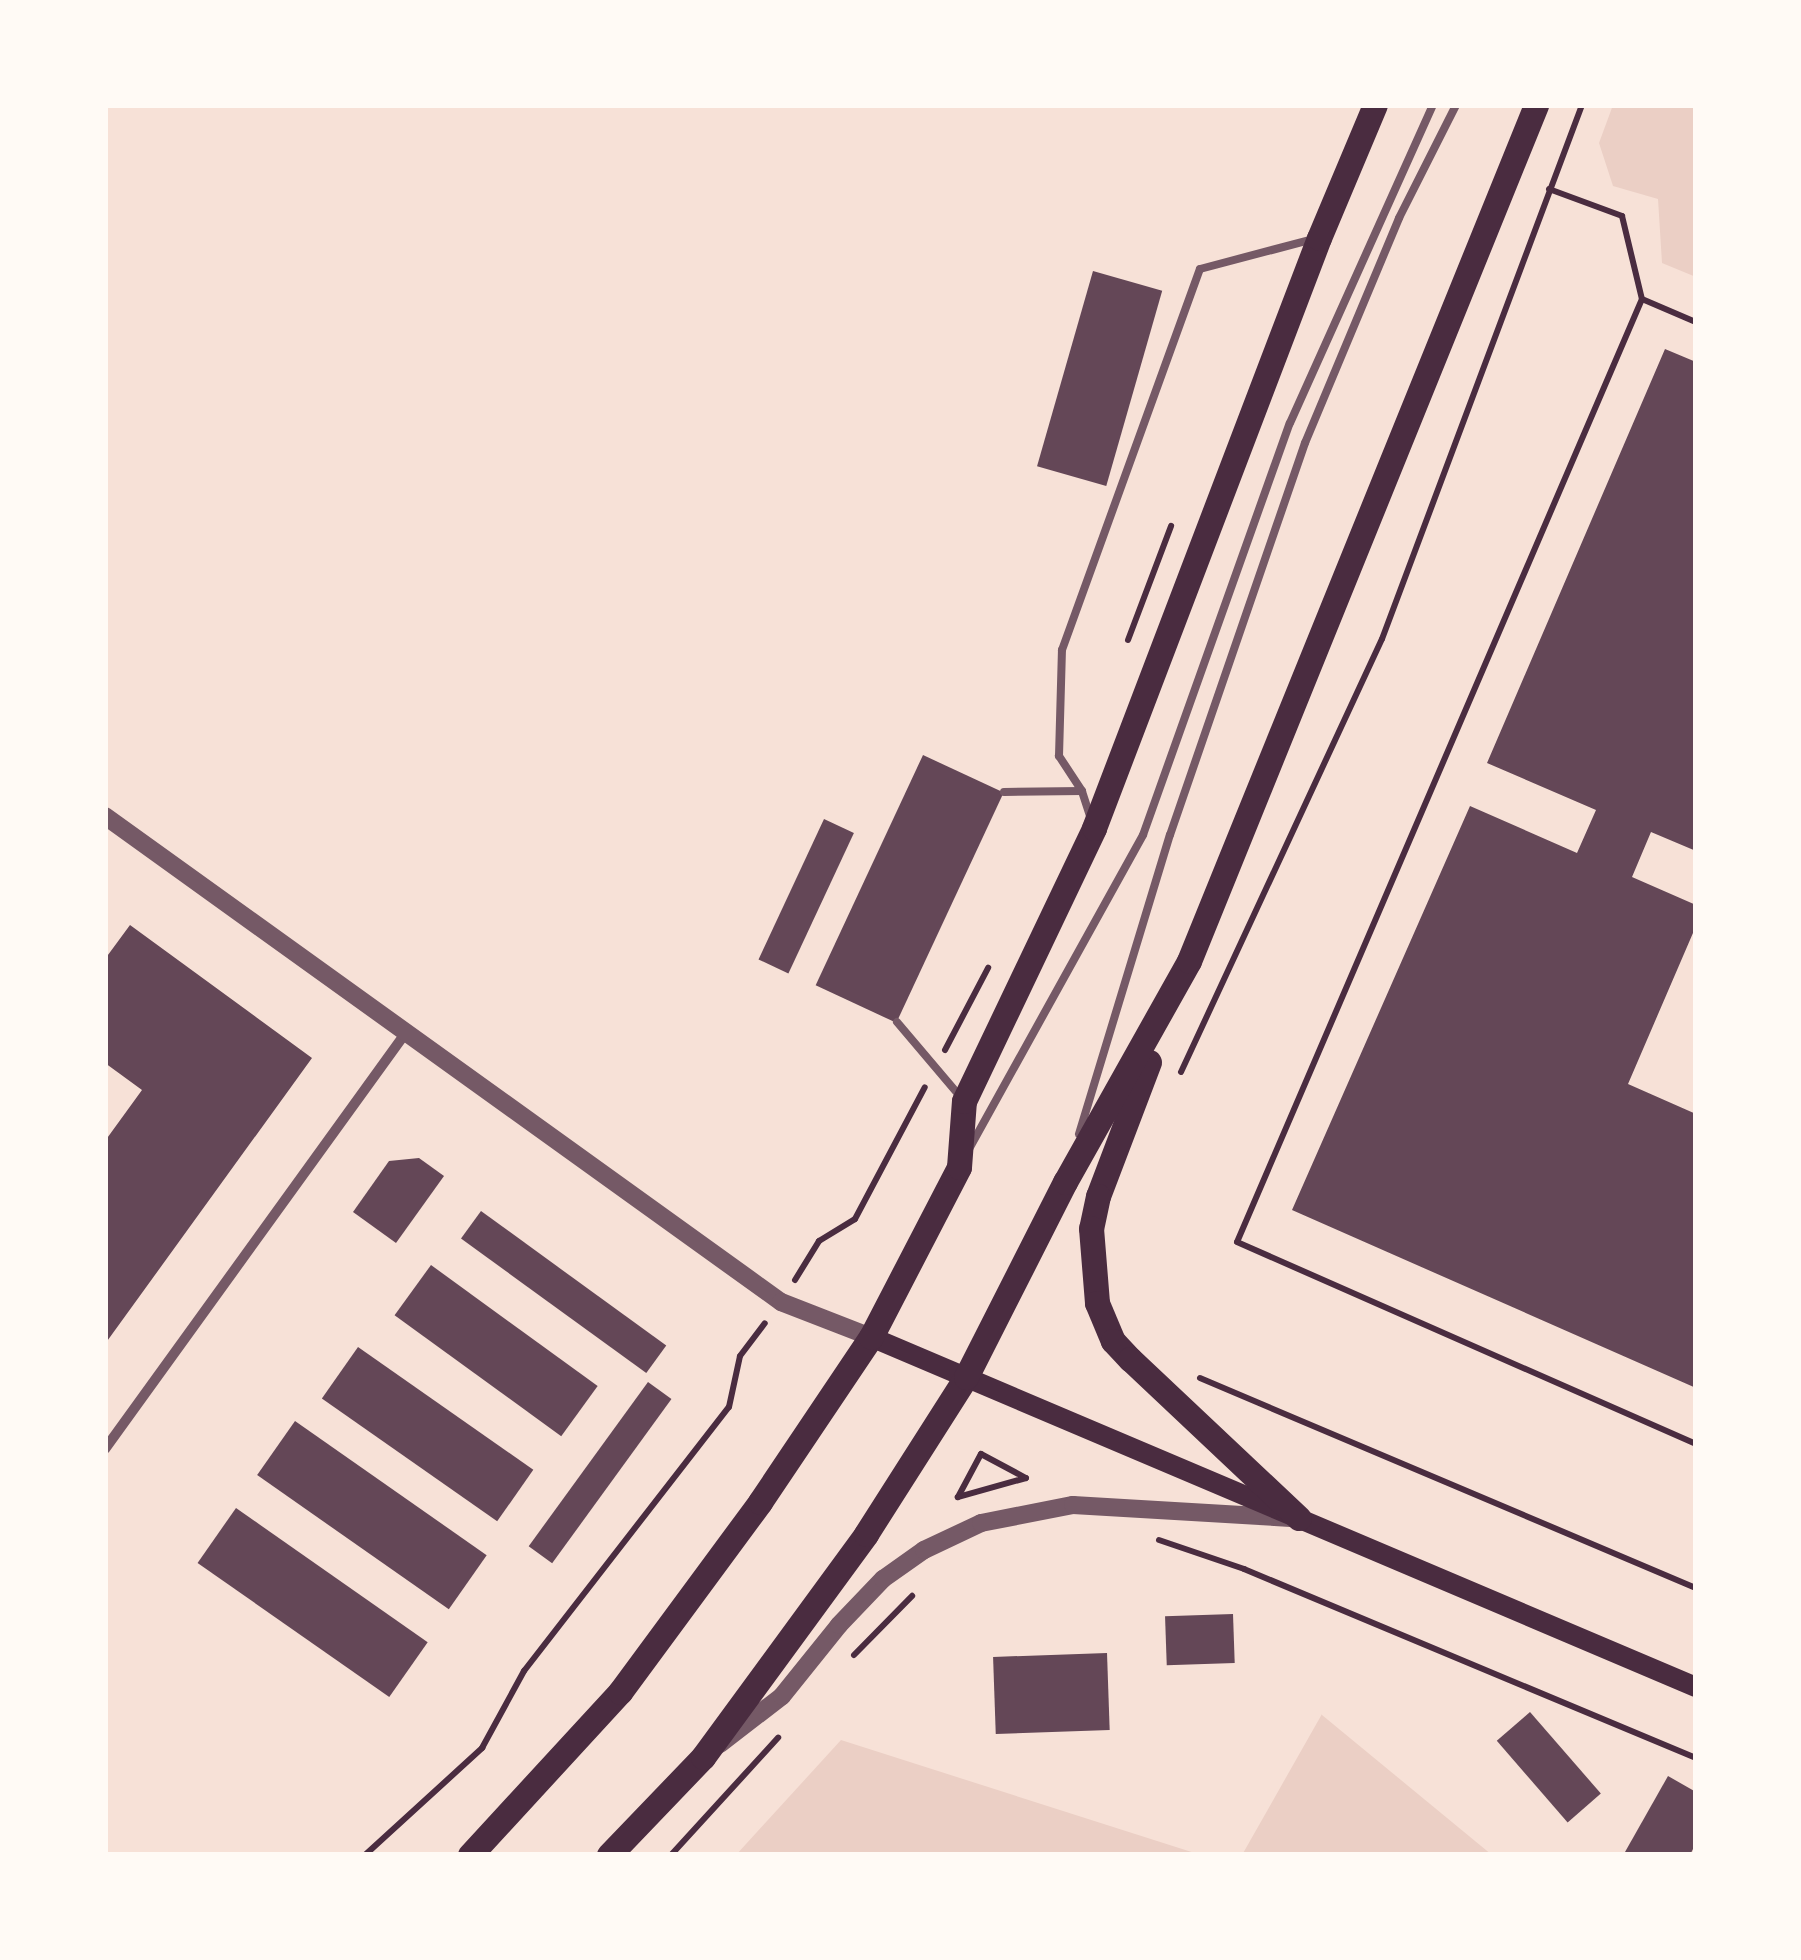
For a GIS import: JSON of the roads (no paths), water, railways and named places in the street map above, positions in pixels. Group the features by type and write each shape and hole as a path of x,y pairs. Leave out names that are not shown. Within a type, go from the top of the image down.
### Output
{"main road":[{"path":"470,1855 620,1692 760,1502 870,1337 960,1167 964,1101 1094,828 1319,238 1375,105"},
{"path":"1299,1518 1114,1341 1097,1303 1092,1228 1098,1196 1190,961 1536,105"},
{"path":"609,1855 704,1756 866,1534 966,1376 1065,1182 1190,961"},
{"path":"870,1337 1696,1687"}],"street":[{"path":"105,816 781,1302 870,1337"},
{"path":"105,1449 407,1031"},
{"path":"704,1756 782,1696 838,1625 884,1579 924,1550 982,1522 1073,1505 1299,1518"}],"lane":[{"path":"960,1167 1143,835 1290,423 1434,105"},
{"path":"1065,1182 1170,835 1305,444 1399,218 1456,105"},
{"path":"1094,828 1082,790 1059,756 1062,650 1200,269 1319,238"},
{"path":"1004,792 1082,790"},
{"path":"897,1022 964,1101"}]}
